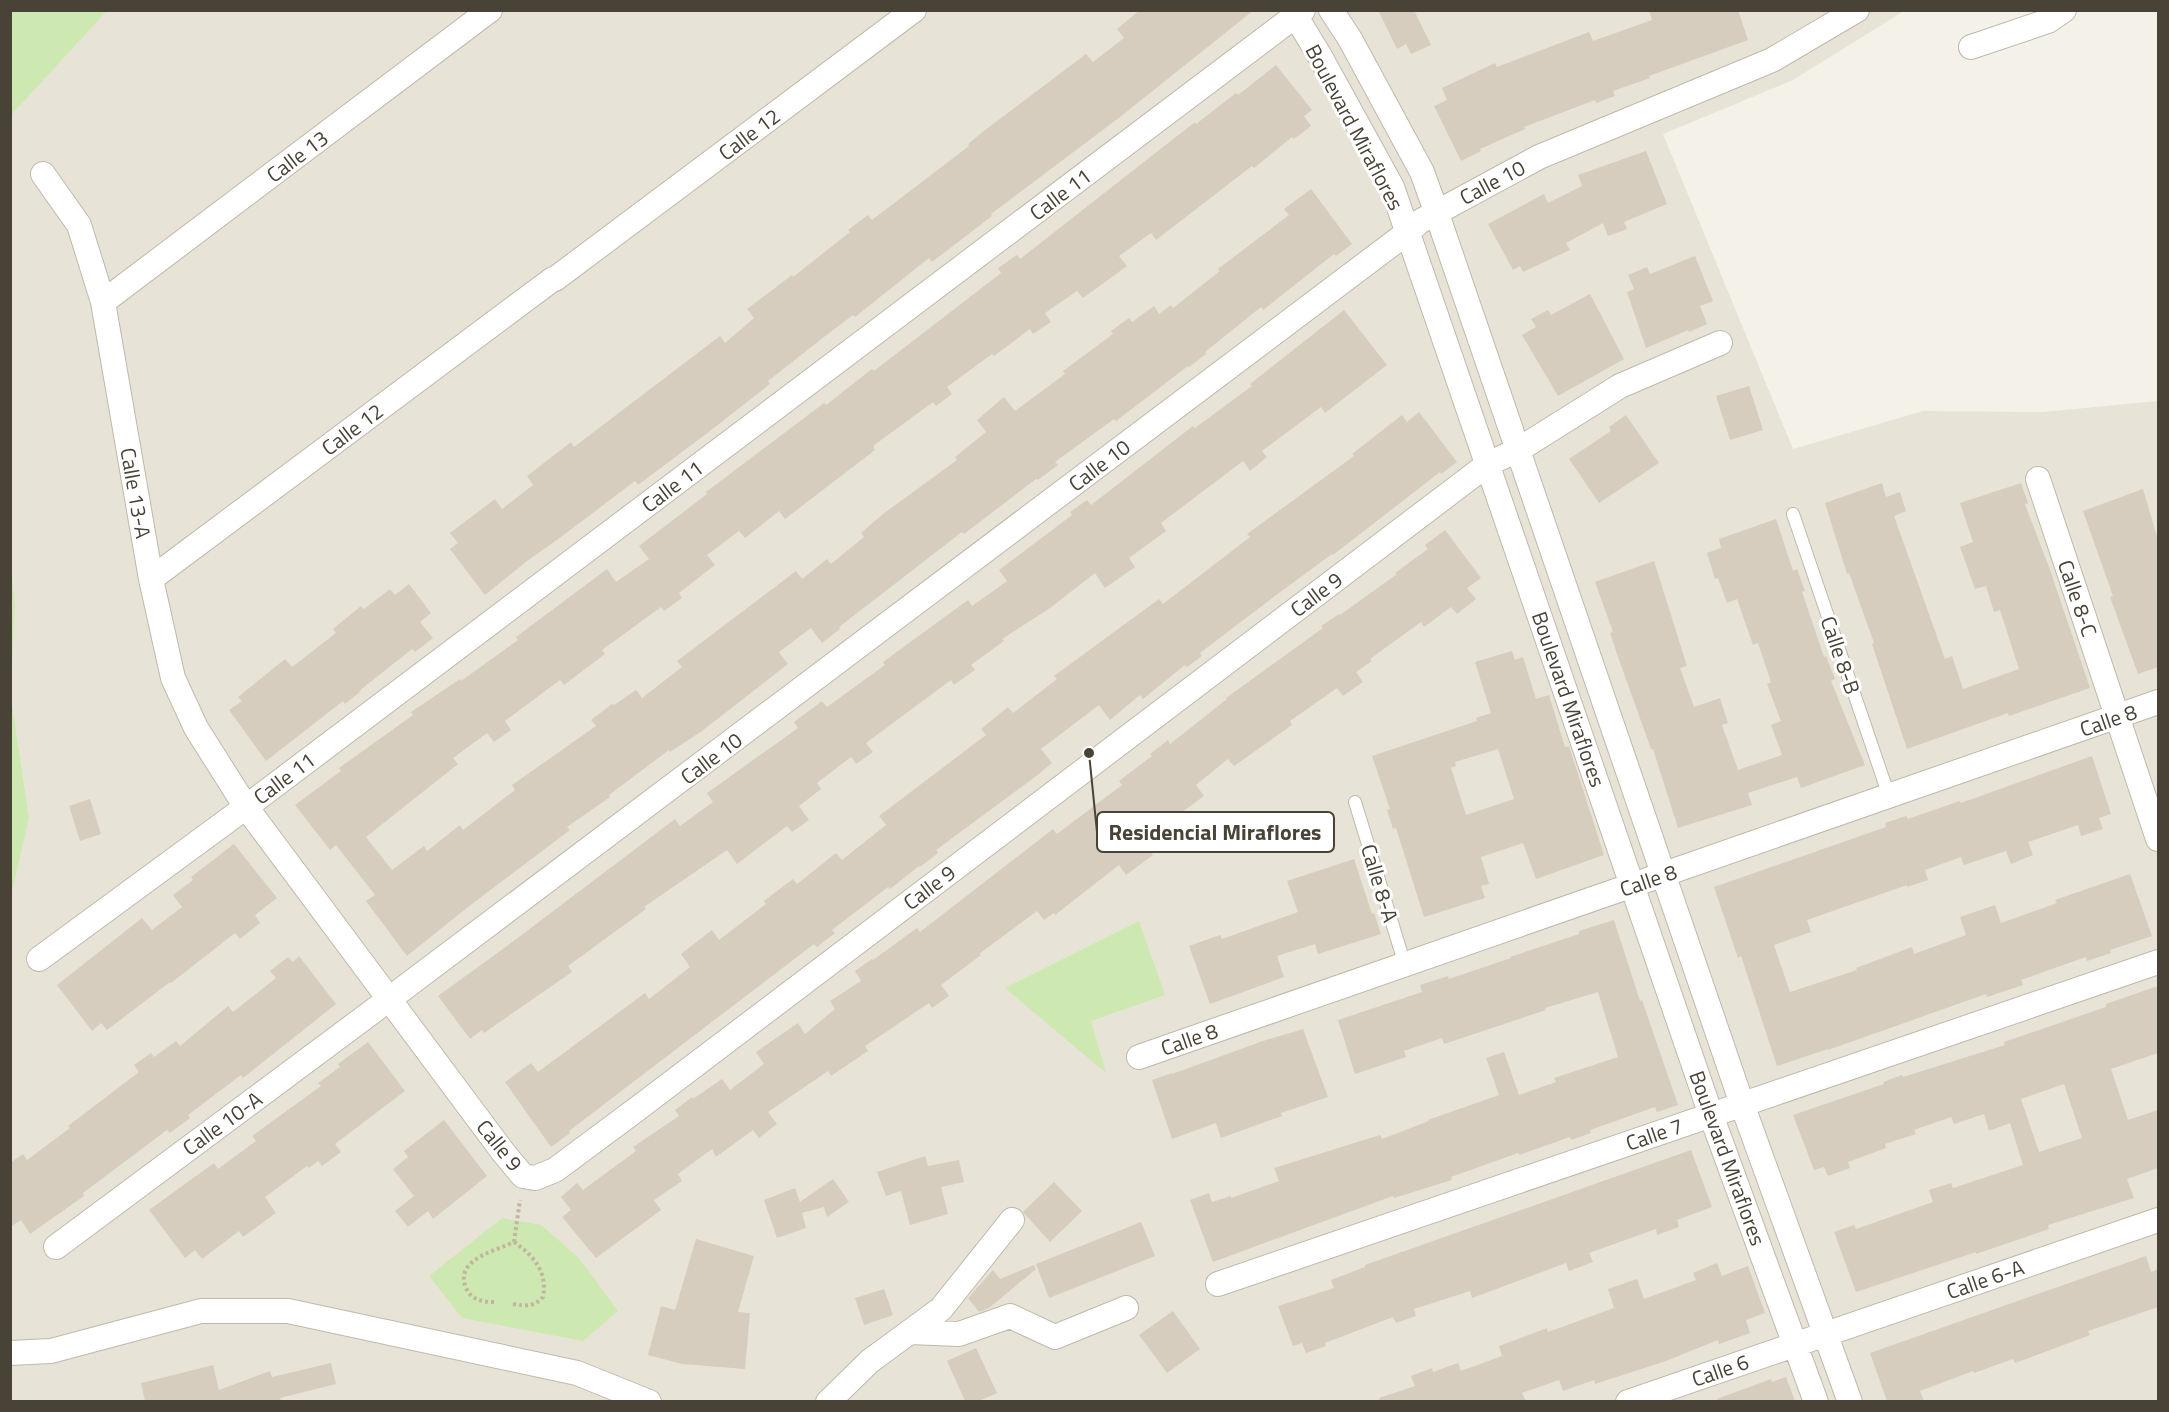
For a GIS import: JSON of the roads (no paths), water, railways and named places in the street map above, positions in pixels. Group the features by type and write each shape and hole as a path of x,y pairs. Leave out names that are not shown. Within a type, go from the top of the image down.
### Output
{"street":[{"name":"Calle 13","path":"103,302 490,10"},
{"name":"Calle 12","path":"151,579 914,10"},
{"name":"Boulevard Miraflores","path":"1331,10 1350,39 1422,172 1437,211 1742,1104 1811,1339 1816,1401"},
{"name":"Calle 10","path":"388,1000 1419,222 1539,157 1772,60 1857,10"},
{"path":"1971,47 2048,21 2064,10"},
{"name":"Boulevard Miraflores","path":"1297,12 1392,187 1711,1115 1811,1339 1850,1401"},
{"name":"Calle 11","path":"39,959 246,807 1297,12"},
{"name":"Calle 13-A","path":"43,174 79,225 103,302 151,579 173,678 196,728 246,807"},
{"name":"Calle 9","path":"246,807 388,1000 523,1176 535,1178 555,1170 638,1109 1488,464 1518,450 1620,387 1720,343"},
{"name":"Calle 8-C","path":"2038,479 2158,839"},
{"name":"Calle 8","path":"1138,1057 2158,702"},
{"name":"Calle 7","path":"1218,1284 2158,962"},
{"name":"Calle 10-A","path":"56,1246 388,1000"},
{"path":"828,1401 870,1361 941,1308 1012,1220"},
{"name":"Calle 6-A","path":"1811,1339 2158,1220"},
{"path":"910,1332 959,1334 1010,1316 1055,1337 1126,1308"},
{"path":"10,1353 51,1351 201,1311 288,1311 577,1373 649,1401"},
{"name":"Calle 6","path":"1628,1401 1811,1339"}],"lane":[{"name":"Calle 8-B","path":"1793,514 1889,796"},
{"name":"Calle 8-A","path":"1354,802 1405,965"}],"place":[{"name":"Residencial Miraflores","path":"1089,753"}]}
